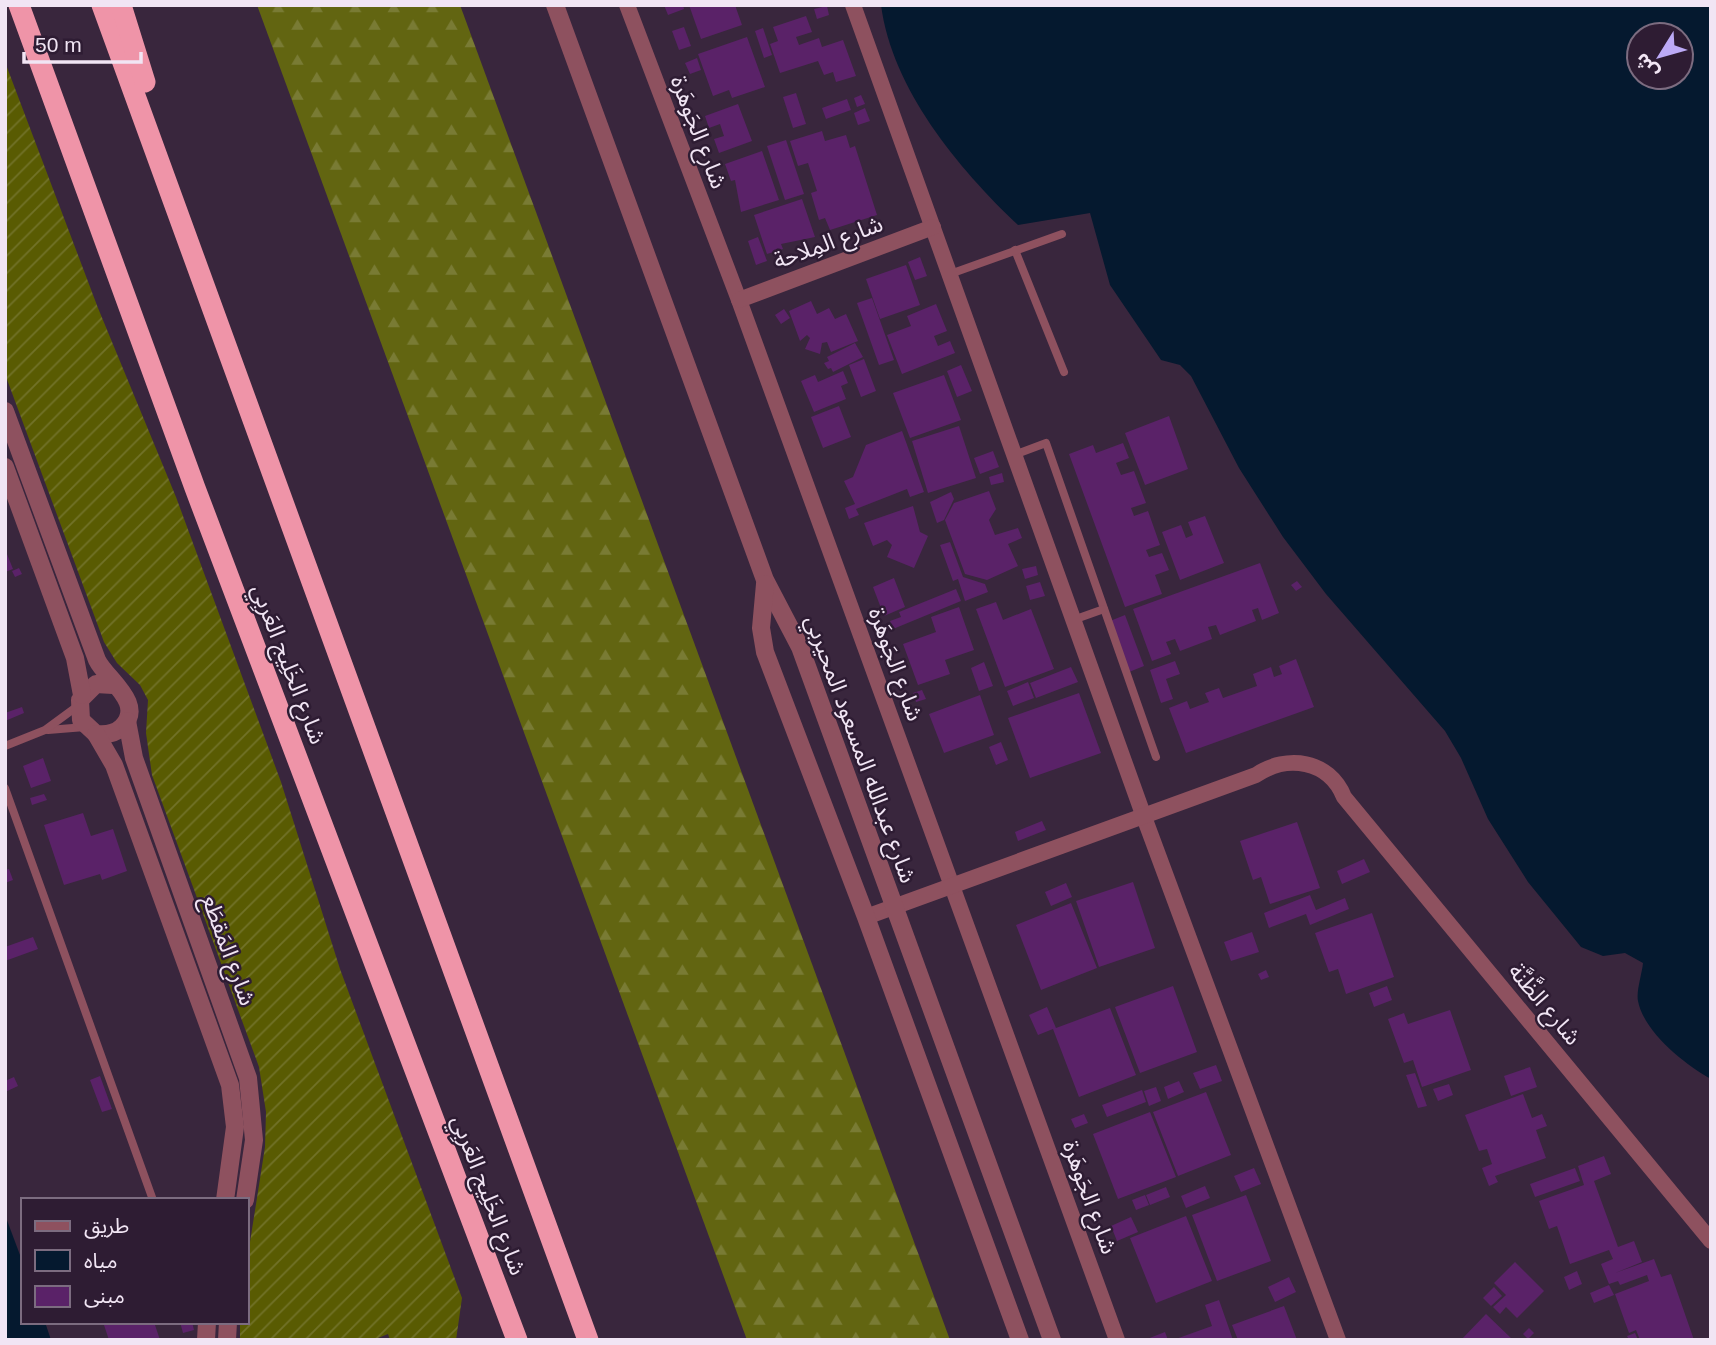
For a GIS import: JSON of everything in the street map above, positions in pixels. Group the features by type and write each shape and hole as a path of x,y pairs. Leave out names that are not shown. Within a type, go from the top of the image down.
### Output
{"highway":[{"path":"8,5 74,157"},
{"name":"شارع الخَلِيج العَربِي","path":"19,5 195,488 517,1340"},
{"name":"شارع الخَلِيج العَربِي","path":"102,5 588,1340"},
{"path":"121,5 149,95 169,183"}],"street":[{"path":"555,5 765,580 762,636 769,662 866,917 1020,1340"},
{"name":"شارع الجَوهَرة","path":"627,5 739,300 1117,1340"},
{"path":"853,5 1144,817 1338,1340"},
{"name":"شارع المِلاحة","path":"739,300 933,227"},
{"path":"5,411 97,660 113,685 128,700 127,721 113,733 91,730 81,720 75,658 5,467"},
{"name":"شارع عبدالله المسعود المحيربي","path":"765,580 789,622 804,659 1052,1340"},
{"path":"769,662 772,645 781,640 790,643 804,659"},
{"path":"80,700 96,684 113,685"},
{"name":"شارع المَقطَع","path":"127,721 134,758 248,1078 254,1140 245,1198"},
{"name":"شارع المَقطَع","path":"91,730 114,765 230,1085 235,1127 225,1198"},
{"name":"شارع الظَّنَّة","path":"866,917 1256,775 1305,774 1344,797 1711,1241"}],"lane":[{"path":"950,274 1062,234"},
{"path":"1015,250 1064,372"},
{"path":"1014,455 1046,443 1156,757"},
{"path":"1073,620 1104,609"},
{"path":"5,746 45,730 80,700"},
{"path":"45,730 91,730"},
{"path":"5,788 152,1198"}],"green space":[{"path":"257,5 460,5 950,1340 747,1340"}],"shaded area":[{"path":"5,62 98,308 176,497 281,782 340,969 462,1298 456,1340 390,1340 388,1334 373,1340 240,1340 240,1324 248,1324 248,1255 265,1147 266,1112 259,1067 152,775 146,733 148,700 140,685 117,663 104,642 5,374"}],"water":[{"path":"881,5 1711,5 1711,1079 1678,1056 1648,1024 1638,1001 1643,963 1625,953 1603,956 1581,947 1528,882 1488,819 1461,758 1445,731 1326,594 1283,537 1239,468 1191,376 1180,365 1161,360 1110,285 1090,213 1018,225 951,152 913,96 899,67"},
{"path":"5,1215 21,1258 21,1324 46,1324 51,1340 5,1340"}],"building":[{"path":"664,5 683,5 684,9 668,15"},
{"path":"689,5 735,5 742,25 701,39"},
{"path":"827,6 829,15 817,19 814,9"},
{"path":"806,16 812,32 796,37 799,45 819,38 822,47 843,40 856,76 836,82 833,72 824,75 818,61 780,73 770,44 778,41 773,27"},
{"path":"684,27 691,46 679,50 672,31"},
{"path":"763,28 772,55 764,58 755,31"},
{"path":"747,37 765,87 732,98 729,90 713,96 698,54"},
{"path":"697,58 701,70 690,74 685,63"},
{"path":"796,93 806,124 793,128 783,97"},
{"path":"861,95 865,104 857,107 854,98"},
{"path":"847,99 851,110 826,119 822,108"},
{"path":"738,104 752,141 719,153 714,139 724,136 720,124 709,128 705,116"},
{"path":"865,108 870,121 858,125 854,113"},
{"path":"822,131 825,141 846,135 850,148 855,146 877,215 830,230 825,218 819,220 811,193 817,191 808,163 798,166 790,141"},
{"path":"786,140 804,194 785,200 767,146"},
{"path":"762,151 779,200 741,212 735,180 731,181 725,164"},
{"path":"802,199 815,237 781,244 783,249 767,254 754,215"},
{"path":"758,237 767,261 756,265 748,241"},
{"path":"920,257 927,276 915,280 908,262"},
{"path":"906,265 920,305 880,319 866,279"},
{"path":"872,298 894,360 879,365 857,303"},
{"path":"811,301 817,314 829,308 835,319 846,314 858,341 831,352 827,342 822,343 820,354 805,349 810,338 807,335 800,341 789,311"},
{"path":"936,304 947,331 934,336 938,346 950,341 955,353 902,374 887,335 911,326 907,316"},
{"path":"784,309 790,318 781,324 775,315"},
{"path":"855,343 863,357 833,372 831,368 828,369 824,363 829,361 827,357"},
{"path":"864,359 876,391 861,397 849,365"},
{"path":"961,365 972,391 957,397 947,371"},
{"path":"843,371 848,383 841,386 846,399 814,412 801,381 815,375 818,382"},
{"path":"944,375 961,420 910,438 893,393"},
{"path":"839,406 851,437 823,448 811,417"},
{"path":"1169,416 1188,469 1145,485 1125,433"},
{"path":"959,426 976,478 928,493 912,441"},
{"path":"902,431 924,492 910,497 907,489 856,509 859,515 849,519 845,508 855,504 844,481 853,477 866,445"},
{"path":"1123,443 1129,458 1116,463 1121,475 1134,471 1146,503 1131,508 1134,516 1148,511 1160,545 1146,550 1149,557 1162,553 1169,570 1155,575 1162,594 1125,607 1069,454 1093,445 1096,453"},
{"path":"993,451 999,467 980,474 974,458"},
{"path":"1002,473 1004,482 991,485 989,477"},
{"path":"989,491 996,509 989,520 995,535 1018,528 1022,538 1008,544 1018,566 987,580 965,574 945,520 954,503"},
{"path":"951,492 954,499 944,520 937,523 930,502"},
{"path":"913,506 920,532 928,536 914,568 887,557 892,545 887,540 873,546 864,523"},
{"path":"1205,516 1224,563 1180,580 1162,532 1181,525 1186,538 1193,535 1188,522"},
{"path":"950,542 963,577 985,584 988,592 965,601 958,579 953,581 940,545"},
{"path":"5,549 13,569 5,572"},
{"path":"1260,563 1279,613 1262,620 1258,608 1252,610 1256,621 1220,635 1216,625 1208,627 1212,639 1180,651 1175,639 1166,642 1171,654 1152,661 1133,609"},
{"path":"1036,566 1038,575 1025,579 1022,569"},
{"path":"19,568 22,574 15,577 12,571"},
{"path":"894,578 905,607 884,616 873,587"},
{"path":"1297,581 1302,587 1296,591 1291,585"},
{"path":"1040,582 1045,596 1030,600 1026,586"},
{"path":"956,589 961,601 893,629 890,621 901,617 899,612"},
{"path":"996,602 1003,620 1031,609 1054,669 1005,687 976,609"},
{"path":"959,607 974,650 945,660 950,674 918,685 903,644 936,632 931,617"},
{"path":"1125,615 1144,666 1129,672 1110,621"},
{"path":"1296,659 1314,707 1186,753 1169,708 1187,701 1190,709 1209,702 1205,693 1219,688 1223,698 1257,686 1253,674 1271,667 1274,677 1282,674 1279,666"},
{"path":"1175,661 1180,674 1166,679 1173,699 1161,703 1150,670"},
{"path":"984,662 993,686 979,691 971,668"},
{"path":"1071,667 1078,682 1036,698 1030,683"},
{"path":"1028,682 1034,698 1013,706 1007,691"},
{"path":"922,690 926,699 916,702 913,693"},
{"path":"1079,693 1101,753 1030,778 1008,718"},
{"path":"980,695 994,735 944,753 929,714"},
{"path":"22,707 24,713 5,721 5,713"},
{"path":"1001,742 1008,760 996,765 989,747"},
{"path":"43,758 51,781 31,788 23,766"},
{"path":"44,794 47,800 32,805 30,798"},
{"path":"83,813 91,836 113,829 127,871 102,880 100,874 64,885 44,825"},
{"path":"1042,821 1046,830 1018,841 1015,832"},
{"path":"1297,822 1320,888 1270,904 1261,877 1253,880 1240,841"},
{"path":"1364,859 1370,872 1342,884 1337,871"},
{"path":"9,869 13,880 5,883 5,870"},
{"path":"1133,882 1155,948 1099,967 1076,901"},
{"path":"1066,883 1072,897 1051,906 1045,892"},
{"path":"1310,895 1316,910 1345,898 1349,909 1310,925 1306,914 1269,928 1264,913"},
{"path":"1071,903 1097,968 1041,990 1016,925"},
{"path":"1372,913 1394,977 1346,994 1338,969 1329,972 1315,933"},
{"path":"1252,932 1259,952 1231,961 1224,942"},
{"path":"33,937 38,949 5,961 5,947"},
{"path":"1266,970 1269,977 1261,980 1258,974"},
{"path":"1173,986 1197,1052 1140,1073 1115,1007"},
{"path":"1387,986 1392,1000 1374,1007 1369,993"},
{"path":"1047,1007 1056,1028 1110,1008 1136,1075 1079,1097 1053,1029 1038,1035 1029,1015"},
{"path":"1450,1010 1471,1070 1422,1087 1413,1060 1404,1063 1388,1019 1404,1013 1408,1024"},
{"path":"1216,1065 1222,1081 1200,1089 1193,1073"},
{"path":"1530,1067 1537,1087 1511,1096 1504,1076"},
{"path":"1415,1073 1427,1106 1418,1108 1406,1075"},
{"path":"100,1076 112,1109 102,1112 90,1080"},
{"path":"14,1077 18,1086 5,1092 5,1081"},
{"path":"1179,1081 1184,1092 1168,1099 1164,1087"},
{"path":"1449,1084 1453,1095 1438,1101 1433,1089"},
{"path":"1156,1087 1161,1101 1149,1106 1144,1091"},
{"path":"1142,1090 1146,1102 1107,1117 1102,1105"},
{"path":"1206,1092 1231,1155 1178,1176 1153,1112"},
{"path":"1523,1094 1532,1118 1542,1114 1547,1126 1536,1130 1546,1158 1495,1176 1498,1182 1489,1186 1482,1168 1492,1164 1487,1149 1479,1151 1465,1115"},
{"path":"1150,1112 1176,1177 1118,1199 1093,1134"},
{"path":"1084,1114 1088,1123 1075,1128 1071,1119"},
{"path":"1604,1156 1611,1174 1594,1181 1618,1247 1634,1241 1642,1262 1615,1273 1654,1259 1661,1277 1671,1274 1694,1340 1640,1340 1636,1330 1629,1333 1615,1294 1649,1281 1647,1275 1620,1285 1618,1281 1609,1284 1601,1264 1613,1259 1609,1250 1570,1264 1557,1226 1549,1229 1539,1201 1584,1185 1578,1166"},
{"path":"1254,1168 1261,1184 1241,1192 1234,1176"},
{"path":"1575,1168 1580,1181 1535,1197 1530,1184"},
{"path":"1205,1186 1210,1198 1186,1208 1181,1196"},
{"path":"1166,1187 1170,1197 1150,1205 1146,1195"},
{"path":"1145,1195 1149,1205 1136,1210 1132,1200"},
{"path":"1246,1195 1271,1261 1217,1281 1192,1215"},
{"path":"1186,1216 1212,1281 1156,1303 1130,1238"},
{"path":"1131,1217 1138,1232 1117,1241 1111,1226"},
{"path":"1515,1262 1544,1291 1517,1318 1506,1307 1500,1314 1493,1307 1506,1295 1494,1283"},
{"path":"1577,1271 1582,1284 1569,1290 1564,1277"},
{"path":"1289,1277 1296,1292 1275,1302 1268,1287"},
{"path":"1609,1285 1614,1295 1594,1303 1590,1293"},
{"path":"1494,1287 1502,1296 1491,1306 1483,1298"},
{"path":"1219,1300 1233,1340 1173,1340 1212,1326 1205,1305"},
{"path":"1284,1306 1297,1340 1238,1340 1232,1325"},
{"path":"1486,1314 1513,1340 1461,1340"},
{"path":"104,1324 155,1324 160,1340 109,1340"},
{"path":"181,1324 192,1324 194,1330 183,1333"},
{"path":"1529,1328 1534,1333 1528,1339 1523,1334"},
{"path":"1165,1332 1168,1340 1147,1340 1147,1339"},
{"path":"1635,1333 1638,1340 1629,1340 1627,1336"}]}
